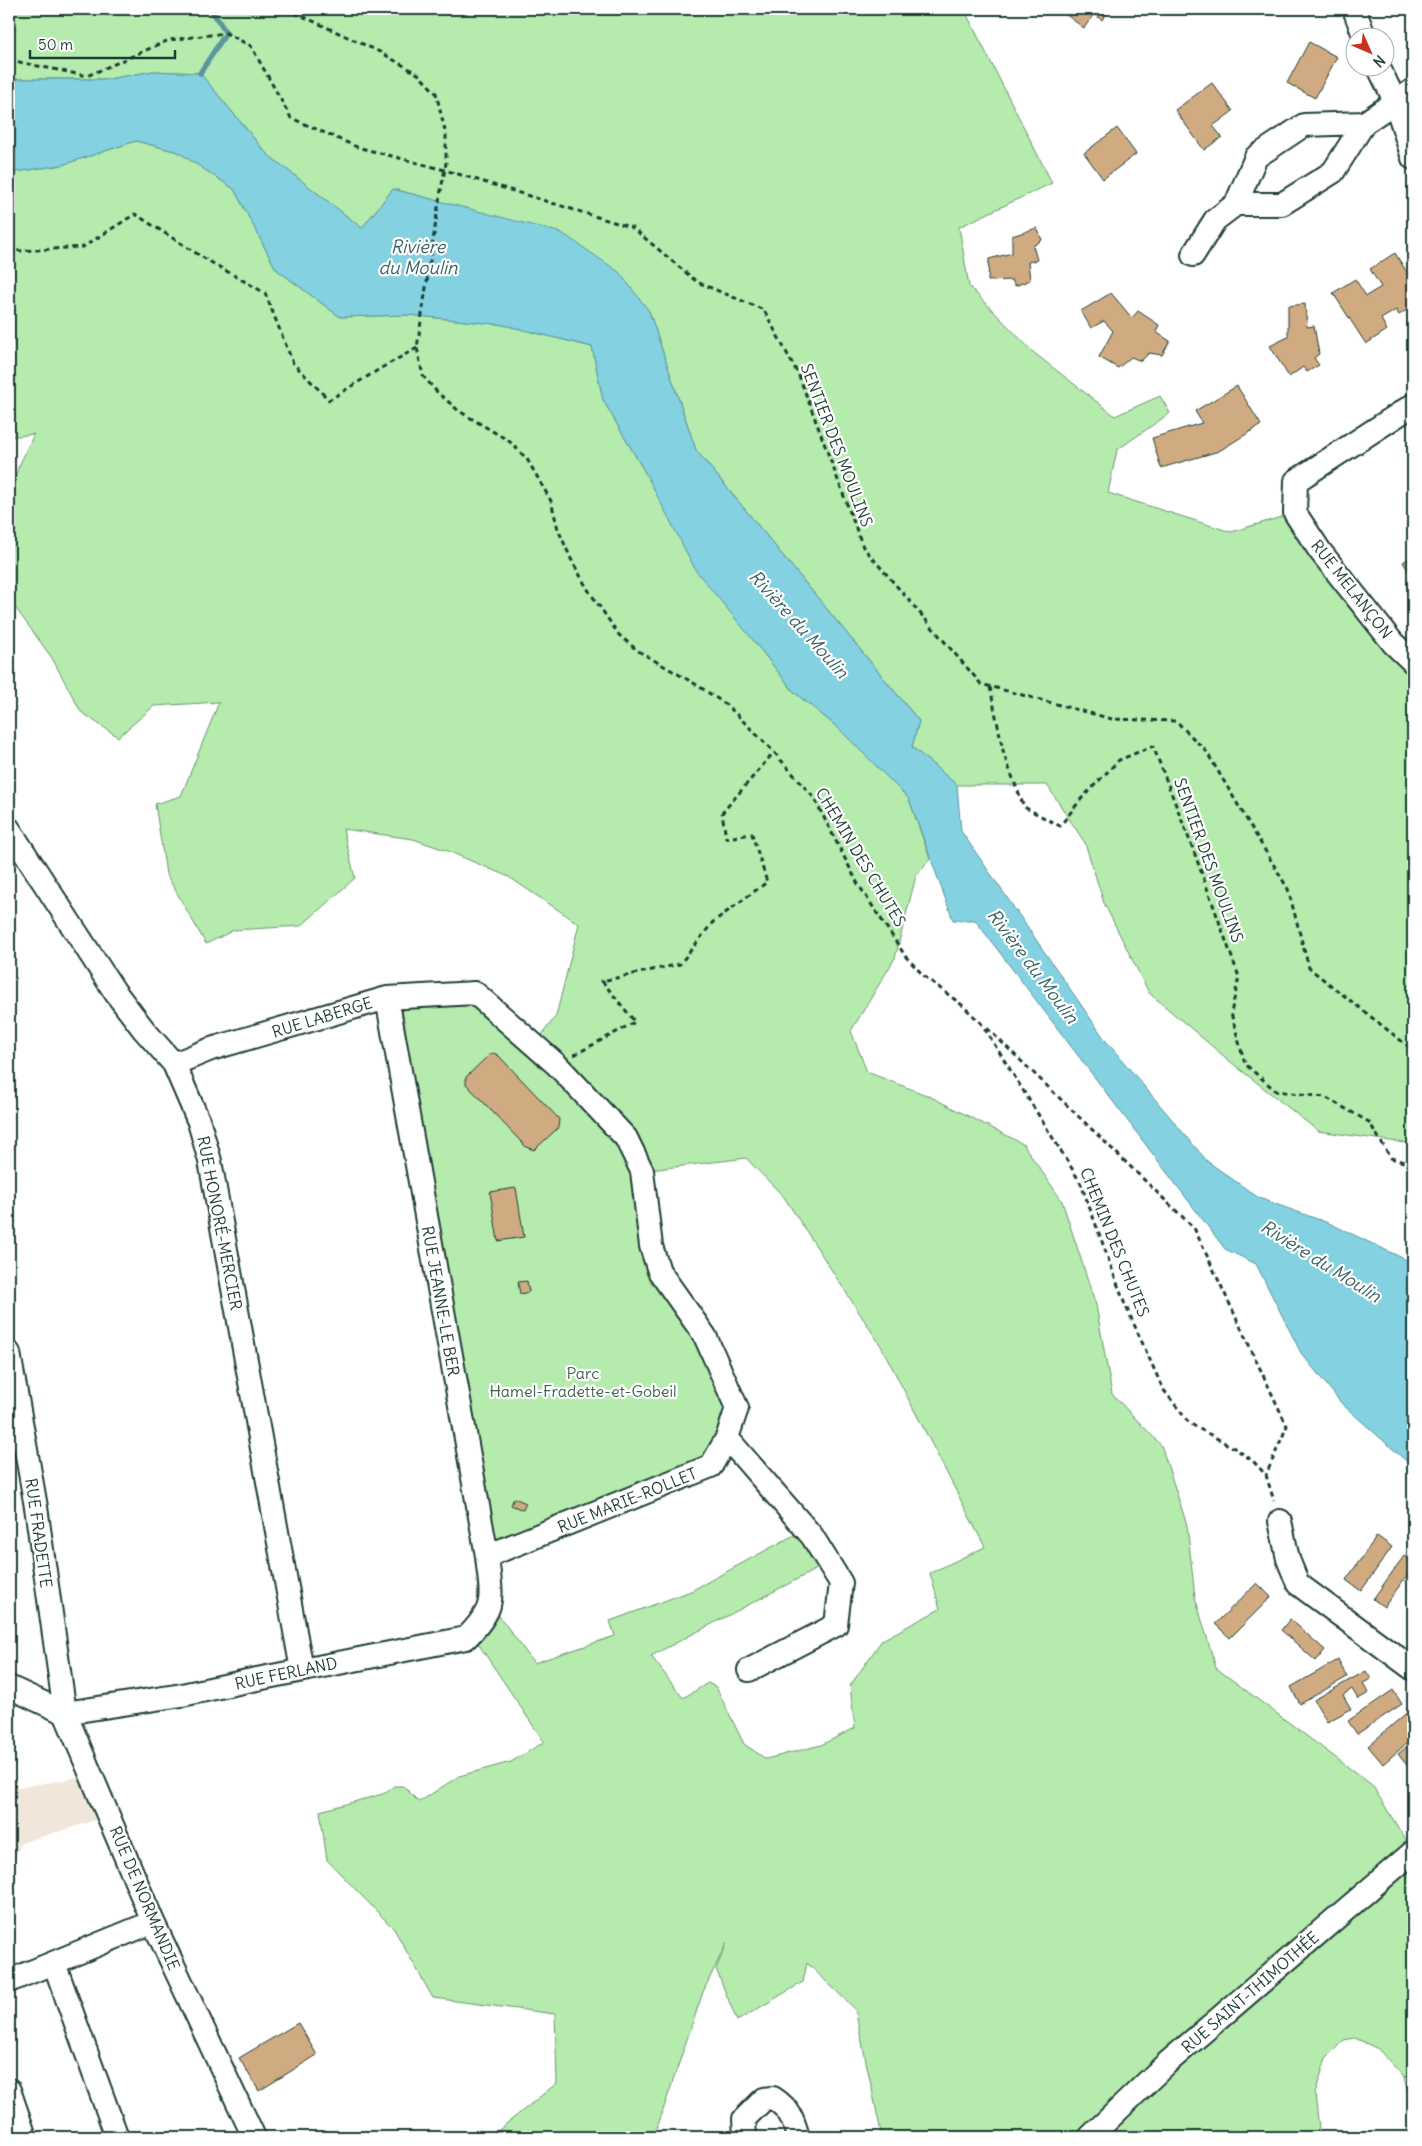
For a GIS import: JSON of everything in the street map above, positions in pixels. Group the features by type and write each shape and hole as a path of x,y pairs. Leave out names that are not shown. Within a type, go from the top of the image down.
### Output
{"street":[{"path":"1354,9 1361,28"},
{"path":"1388,78 1404,95 1413,158"},
{"path":"1236,204 1282,204 1333,172 1364,123 1404,95"},
{"path":"1193,256 1214,220 1236,204 1244,180 1256,157 1304,125 1364,123"},
{"name":"RUE MELANÇON","path":"1413,405 1296,481 1295,513 1320,551 1393,643 1413,662"},
{"name":"RUE HONORÉ-MERCIER","path":"9,829 115,992 144,1030 174,1064 199,1122 210,1161 302,1670"},
{"name":"RUE MARIE-ROLLET","path":"475,993 557,1065 626,1138 642,1170 651,1246 659,1271 705,1336 737,1408 727,1438 711,1466 487,1556"},
{"name":"RUE LABERGE","path":"174,1064 211,1049 386,998 475,993"},
{"name":"RUE JEANNE-LE BER","path":"386,998 487,1556 491,1605"},
{"name":"RUE FRADETTE","path":"9,1353 36,1507 65,1713"},
{"path":"727,1438 812,1536 841,1583 836,1625 749,1670"},
{"path":"1280,1521 1288,1560 1298,1584 1413,1669"},
{"name":"RUE FERLAND","path":"65,1713 182,1695 466,1638 481,1623 491,1605"},
{"path":"9,1688 65,1713"},
{"name":"RUE DE NORMANDIE","path":"65,1713 153,1922 254,2137"},
{"name":"RUE SAINT-THIMOTHÉE","path":"1090,2137 1167,2063 1413,1852"},
{"path":"9,1981 153,1922"},
{"path":"54,1963 117,2137"},
{"path":"9,2090 25,2137"},
{"path":"745,2137 744,2119 764,2099 773,2098 780,2102 793,2116 798,2137"}],"path":[{"name":"CHEMIN DES CHUTES","path":"277,9 300,16 350,37 418,74 436,93 446,135 445,170 417,348 423,376 438,393 459,411 509,441 527,459 550,501 558,529 571,560 587,588 620,635 638,651 697,685 728,706 774,752 814,798 858,884 906,957 924,976 982,1023 1081,1184 1124,1302 1163,1389 1190,1423 1236,1449 1253,1461 1266,1474"},
{"name":"SENTIER DES MOULINS","path":"9,60 88,76 169,40 226,33 251,46 292,118 357,147 445,170 633,228 697,282 764,310 799,376 863,547 981,684 1112,719 1176,721 1206,751 1288,889 1309,968 1413,1050"},
{"path":"9,247 20,251 83,247 135,214 207,260 265,293 293,363 329,400 417,348"},
{"name":"SENTIER DES MOULINS","path":"990,687 1004,755 1024,807 1060,826 1082,798 1119,760 1153,746 1193,849 1239,977 1230,1013 1246,1064 1276,1091 1325,1097 1369,1122 1391,1158 1413,1165"},
{"path":"557,1065 635,1022 602,981 680,964 713,922 767,882 752,834 726,838 722,813 774,752"},
{"path":"982,1023 1194,1228 1287,1426 1266,1474 1280,1521"}],"shaded area":[{"path":"92,1775 109,1816 21,1843 9,1875 9,1789"}],"green space":[{"path":"9,9 964,9 1052,183 959,227 969,286 1033,352 1115,416 1160,396 1170,413 1117,450 1108,493 1231,532 1295,513 1413,662 1413,1144 1318,1131 1232,1063 1149,993 1104,903 1085,843 1047,785 957,785 912,747 919,721 696,450 649,311 439,201 393,189 362,228 267,154 200,73 153,71 109,79 9,79"},
{"name":"Parc Hamel-Fradette-et-Gobeil","path":"136,141 178,152 234,189 276,269 340,317 409,315 504,325 592,347 603,400 647,476 753,640 794,692 837,727 909,799 930,859 916,876 895,958 851,1031 867,1072 929,1096 1023,1144 1062,1201 1096,1305 1112,1394 1161,1445 1187,1525 1195,1597 1216,1668 1372,1785 1413,1852 1413,2108 1403,2076 1378,2049 1355,2038 1344,2040 1326,2058 1315,2094 1320,2137 882,2137 855,2009 807,1963 803,1982 737,2021 716,1969 727,1942 703,1992 654,2137 490,2137 557,2083 555,2014 433,1998 394,1929 327,1860 320,1811 383,1794 394,1786 403,1786 419,1802 459,1776 511,1762 544,1742 471,1633 491,1605 534,1663 615,1636 610,1621 691,1591 805,1529 828,1563 651,1656 683,1698 708,1683 716,1687 744,1744 766,1759 821,1745 855,1728 850,1686 882,1640 940,1609 930,1573 985,1547 881,1346 784,1197 746,1158 642,1171 651,1246 737,1408 711,1466 487,1556 387,998 475,993 535,1044 556,1016 579,924 509,877 448,851 413,839 343,829 355,878 301,926 234,930 206,944 166,874 155,804 181,796 219,702 154,706 118,737 81,712 52,658 9,599 9,501 18,468 34,434 9,437 9,173 62,165"}],"water":[{"name":"Rivière du Moulin","path":"153,71 200,73 267,154 362,228 393,189 562,233 619,272 649,311 696,450 919,721 912,747 957,785 961,831 1106,1041 1207,1161 1259,1198 1331,1224 1413,1263 1413,1467 1342,1404 1301,1353 1256,1264 1225,1249 975,920 953,920 909,799 837,727 794,692 696,571 647,476 603,400 592,347 504,325 409,315 340,317 276,269 234,189 178,152 136,141 62,165 9,173 9,79 109,79"}],"building":[{"path":"1063,9 1109,9 1102,20 1094,14 1084,28 1061,11"},
{"path":"1309,42 1337,57 1315,98 1287,83"},
{"path":"1212,83 1233,111 1213,126 1222,137 1204,150 1175,110"},
{"path":"1117,128 1136,154 1103,179 1084,153"},
{"path":"1037,228 1042,240 1033,246 1037,260 1028,262 1030,280 1015,286 1012,280 988,281 989,259 1012,253 1012,236"},
{"path":"1395,253 1413,282 1413,306 1399,315 1396,310 1381,319 1387,330 1366,344 1333,293 1355,279 1366,296 1381,287 1370,269"},
{"path":"1111,293 1132,318 1138,311 1159,325 1156,332 1170,341 1162,355 1149,353 1141,361 1131,357 1118,368 1099,357 1113,331 1104,321 1091,328 1081,311"},
{"path":"1305,304 1307,327 1314,326 1319,354 1314,358 1319,365 1307,372 1303,367 1289,377 1270,346 1288,337 1288,306"},
{"path":"1237,386 1261,425 1219,451 1161,468 1152,438 1202,423 1195,411"},
{"path":"1413,556 1413,579 1403,562"},
{"path":"494,1053 559,1119 558,1128 534,1150 526,1147 466,1084 466,1077 489,1055"},
{"path":"516,1188 524,1237 498,1241 490,1192"},
{"path":"527,1281 529,1292 520,1294 518,1282"},
{"path":"514,1498 526,1503 523,1510 511,1505"},
{"path":"1377,1536 1392,1547 1361,1591 1346,1580"},
{"path":"1404,1556 1413,1562 1413,1567 1384,1607 1373,1599"},
{"path":"1257,1583 1271,1597 1230,1638 1215,1624"},
{"path":"1290,1619 1325,1650 1316,1661 1281,1630"},
{"path":"1338,1660 1347,1677 1300,1704 1291,1687"},
{"path":"1366,1671 1371,1679 1363,1683 1369,1693 1358,1699 1352,1689 1343,1695 1351,1709 1327,1722 1314,1700"},
{"path":"1393,1690 1402,1704 1357,1734 1348,1721"},
{"path":"1411,1709 1413,1712 1413,1738 1383,1764 1368,1746"},
{"path":"1413,1742 1413,1765 1409,1768 1398,1754"},
{"path":"298,2023 317,2055 259,2091 239,2058"}],"waterway":[{"path":"200,73 226,33 211,9"}]}
